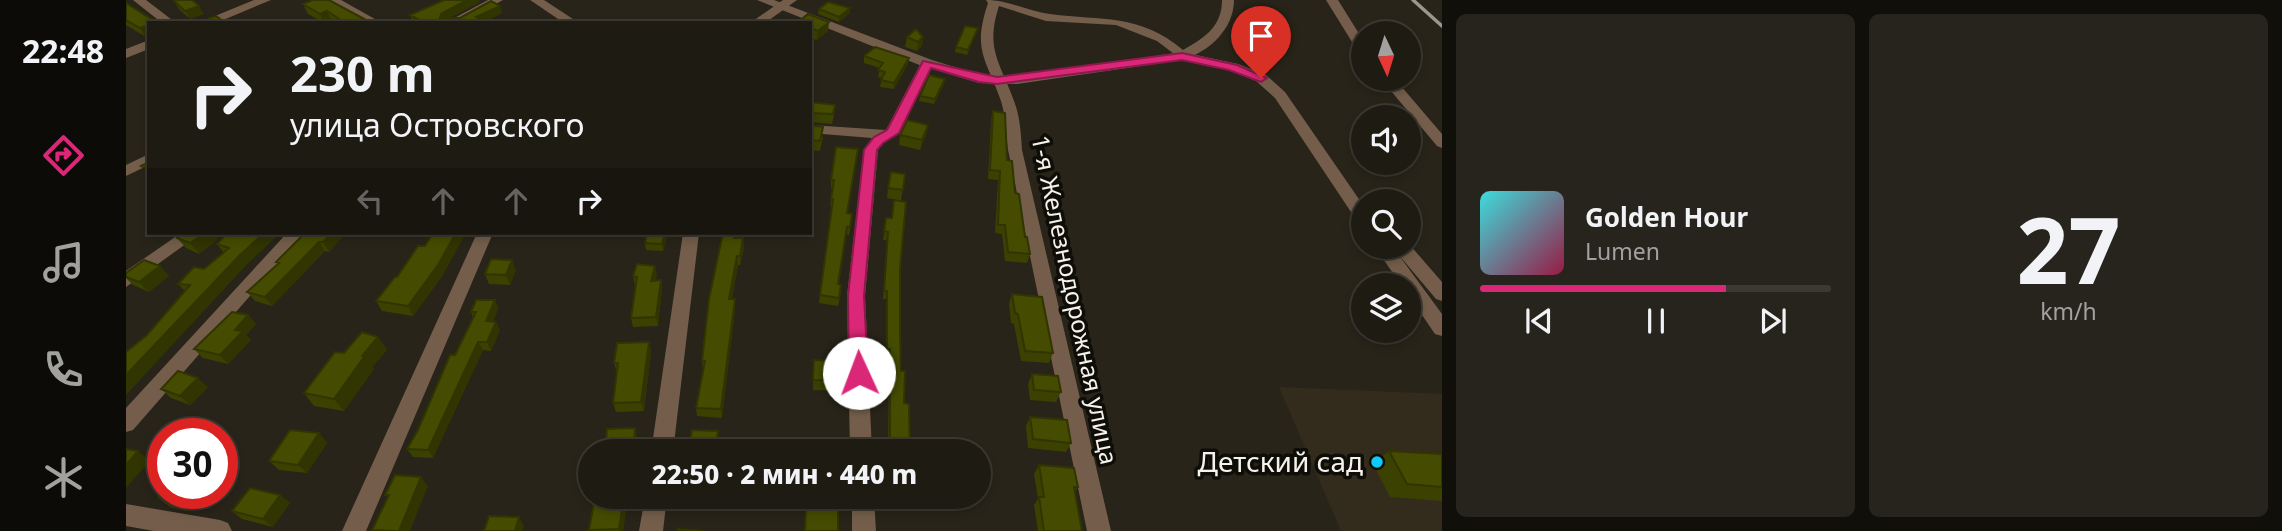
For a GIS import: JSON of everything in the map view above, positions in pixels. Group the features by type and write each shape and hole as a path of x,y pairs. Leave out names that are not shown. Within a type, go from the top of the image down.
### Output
{"street":[{"path":"139,0 167,21"},
{"path":"209,21 265,0"},
{"path":"332,0 372,21"},
{"path":"455,21 497,0"},
{"path":"537,0 570,21"},
{"path":"762,0 786,3 927,63 979,79 997,80 1182,56 1233,67 1261,78 1280,95 1351,199"},
{"path":"994,0 1046,17 1118,22 1161,38 1182,56"},
{"name":"1-я Железнодорожная улица","path":"994,0 985,31 986,49 1011,114 1015,150 1099,531"},
{"path":"1182,56 1216,36 1230,13 1228,0"},
{"path":"1332,0 1351,31"},
{"path":"759,21 786,3"},
{"path":"126,54 147,45"},
{"path":"812,128 885,135 892,133 927,63"},
{"path":"1398,91 1442,143"},
{"path":"861,439 856,296 871,150 885,135"},
{"path":"126,171 147,160"},
{"path":"1335,176 1351,193"},
{"path":"126,280 190,235"},
{"path":"126,424 295,235"},
{"path":"354,531 484,235"},
{"path":"664,439 691,235"},
{"path":"1392,259 1442,329"},
{"path":"1412,259 1442,294"},
{"path":"651,531 654,509"},
{"path":"863,509 864,531"},
{"path":"126,515 220,531"}],"shaded area":[{"name":"Детский сад","path":"1279,387 1442,394 1442,531 1341,531"}],"building":[{"path":"192,0 199,6 185,11 174,1"},
{"path":"313,0 329,0 366,20 342,21 327,11 320,14 303,4"},
{"path":"444,0 467,0 441,14 440,18 460,18 491,1 500,6 476,17 480,19 476,21 421,21 410,15"},
{"path":"828,2 850,8 839,17 819,9"},
{"path":"126,3 154,21 147,21 147,26 140,28 126,20"},
{"path":"808,14 829,22 818,31 812,29 812,21 799,21"},
{"path":"216,16 223,21 211,21 209,18"},
{"path":"965,26 978,28 968,50 956,47"},
{"path":"916,29 923,37 918,42 907,37"},
{"path":"875,47 909,58 894,83 881,80 885,72 878,70 883,63 864,56"},
{"path":"929,75 945,79 935,99 920,96"},
{"path":"812,102 835,105 833,114 812,113"},
{"path":"993,111 1005,113 1007,160 1012,161 1015,193 1019,194 1030,254 1008,252 1005,225 998,225 1000,171 990,170"},
{"path":"907,120 928,125 922,140 900,135"},
{"path":"812,125 823,127 820,141 812,140"},
{"path":"836,147 858,149 847,213 852,214 850,227 847,227 838,284 841,285 839,298 820,295 833,199 834,180 831,180"},
{"path":"891,172 905,174 903,190 888,188"},
{"path":"894,200 906,202 900,269 900,334 901,371 905,371 904,403 909,404 910,439 890,439 890,349 887,349 887,291 884,291 888,232 884,231 886,218 892,218"},
{"path":"181,235 202,235 190,243 177,238"},
{"path":"225,235 262,235 126,375 126,352 147,335 190,285 178,284 194,267 204,269 229,248 217,244"},
{"path":"303,235 330,235 323,242 319,242 265,297 247,292 279,263 276,262"},
{"path":"432,235 455,235 438,265 408,306 376,301 397,277 418,246 425,246"},
{"path":"647,235 664,235 662,244 645,243"},
{"path":"723,235 743,238 729,299 735,299 721,409 696,408 705,361 702,361 709,299"},
{"path":"491,259 512,260 506,275 485,274"},
{"path":"144,260 160,266 139,282 126,277 126,273"},
{"path":"637,264 655,266 651,281 661,280 656,317 631,318 637,277 633,276"},
{"path":"1012,294 1042,297 1053,353 1025,351"},
{"path":"476,300 495,300 486,321 496,322 487,342 478,342 428,450 407,449 450,355 455,355 476,312 471,312"},
{"path":"232,312 248,315 235,330 243,331 220,355 194,349"},
{"path":"362,332 378,337 334,399 304,393 335,352 344,353"},
{"path":"649,342 641,402 613,403 618,363 614,363 617,343"},
{"path":"814,360 842,361 842,381 813,380"},
{"path":"178,371 198,378 180,396 161,389"},
{"path":"1032,374 1058,376 1061,392 1034,390"},
{"path":"1030,417 1067,420 1071,443 1033,439"},
{"path":"635,428 634,439 606,439 607,429"},
{"path":"290,430 319,433 298,465 269,461"},
{"path":"692,430 718,431 717,439 690,439"},
{"path":"126,449 138,451 126,465"},
{"path":"1389,451 1442,454 1442,487 1407,484"},
{"path":"1039,465 1074,468 1078,487 1074,487 1082,531 1044,531 1039,497 1044,497"},
{"path":"395,475 421,477 399,531 372,530 389,495 385,495"},
{"path":"250,488 280,495 263,519 232,511 238,509 238,503"},
{"path":"593,509 622,509 619,529 589,530"},
{"path":"806,509 838,509 838,531 805,531"},
{"path":"489,516 519,517 515,531 484,531"}],"railway":[{"path":"1413,0 1442,26"}],"place":[{"name":"Детский сад","path":"1377,462"}],"route":[{"path":"859,373 856,296 871,150 878,140 892,133 927,63 979,79 1017,80 1182,56 1233,67 1261,78"}]}
